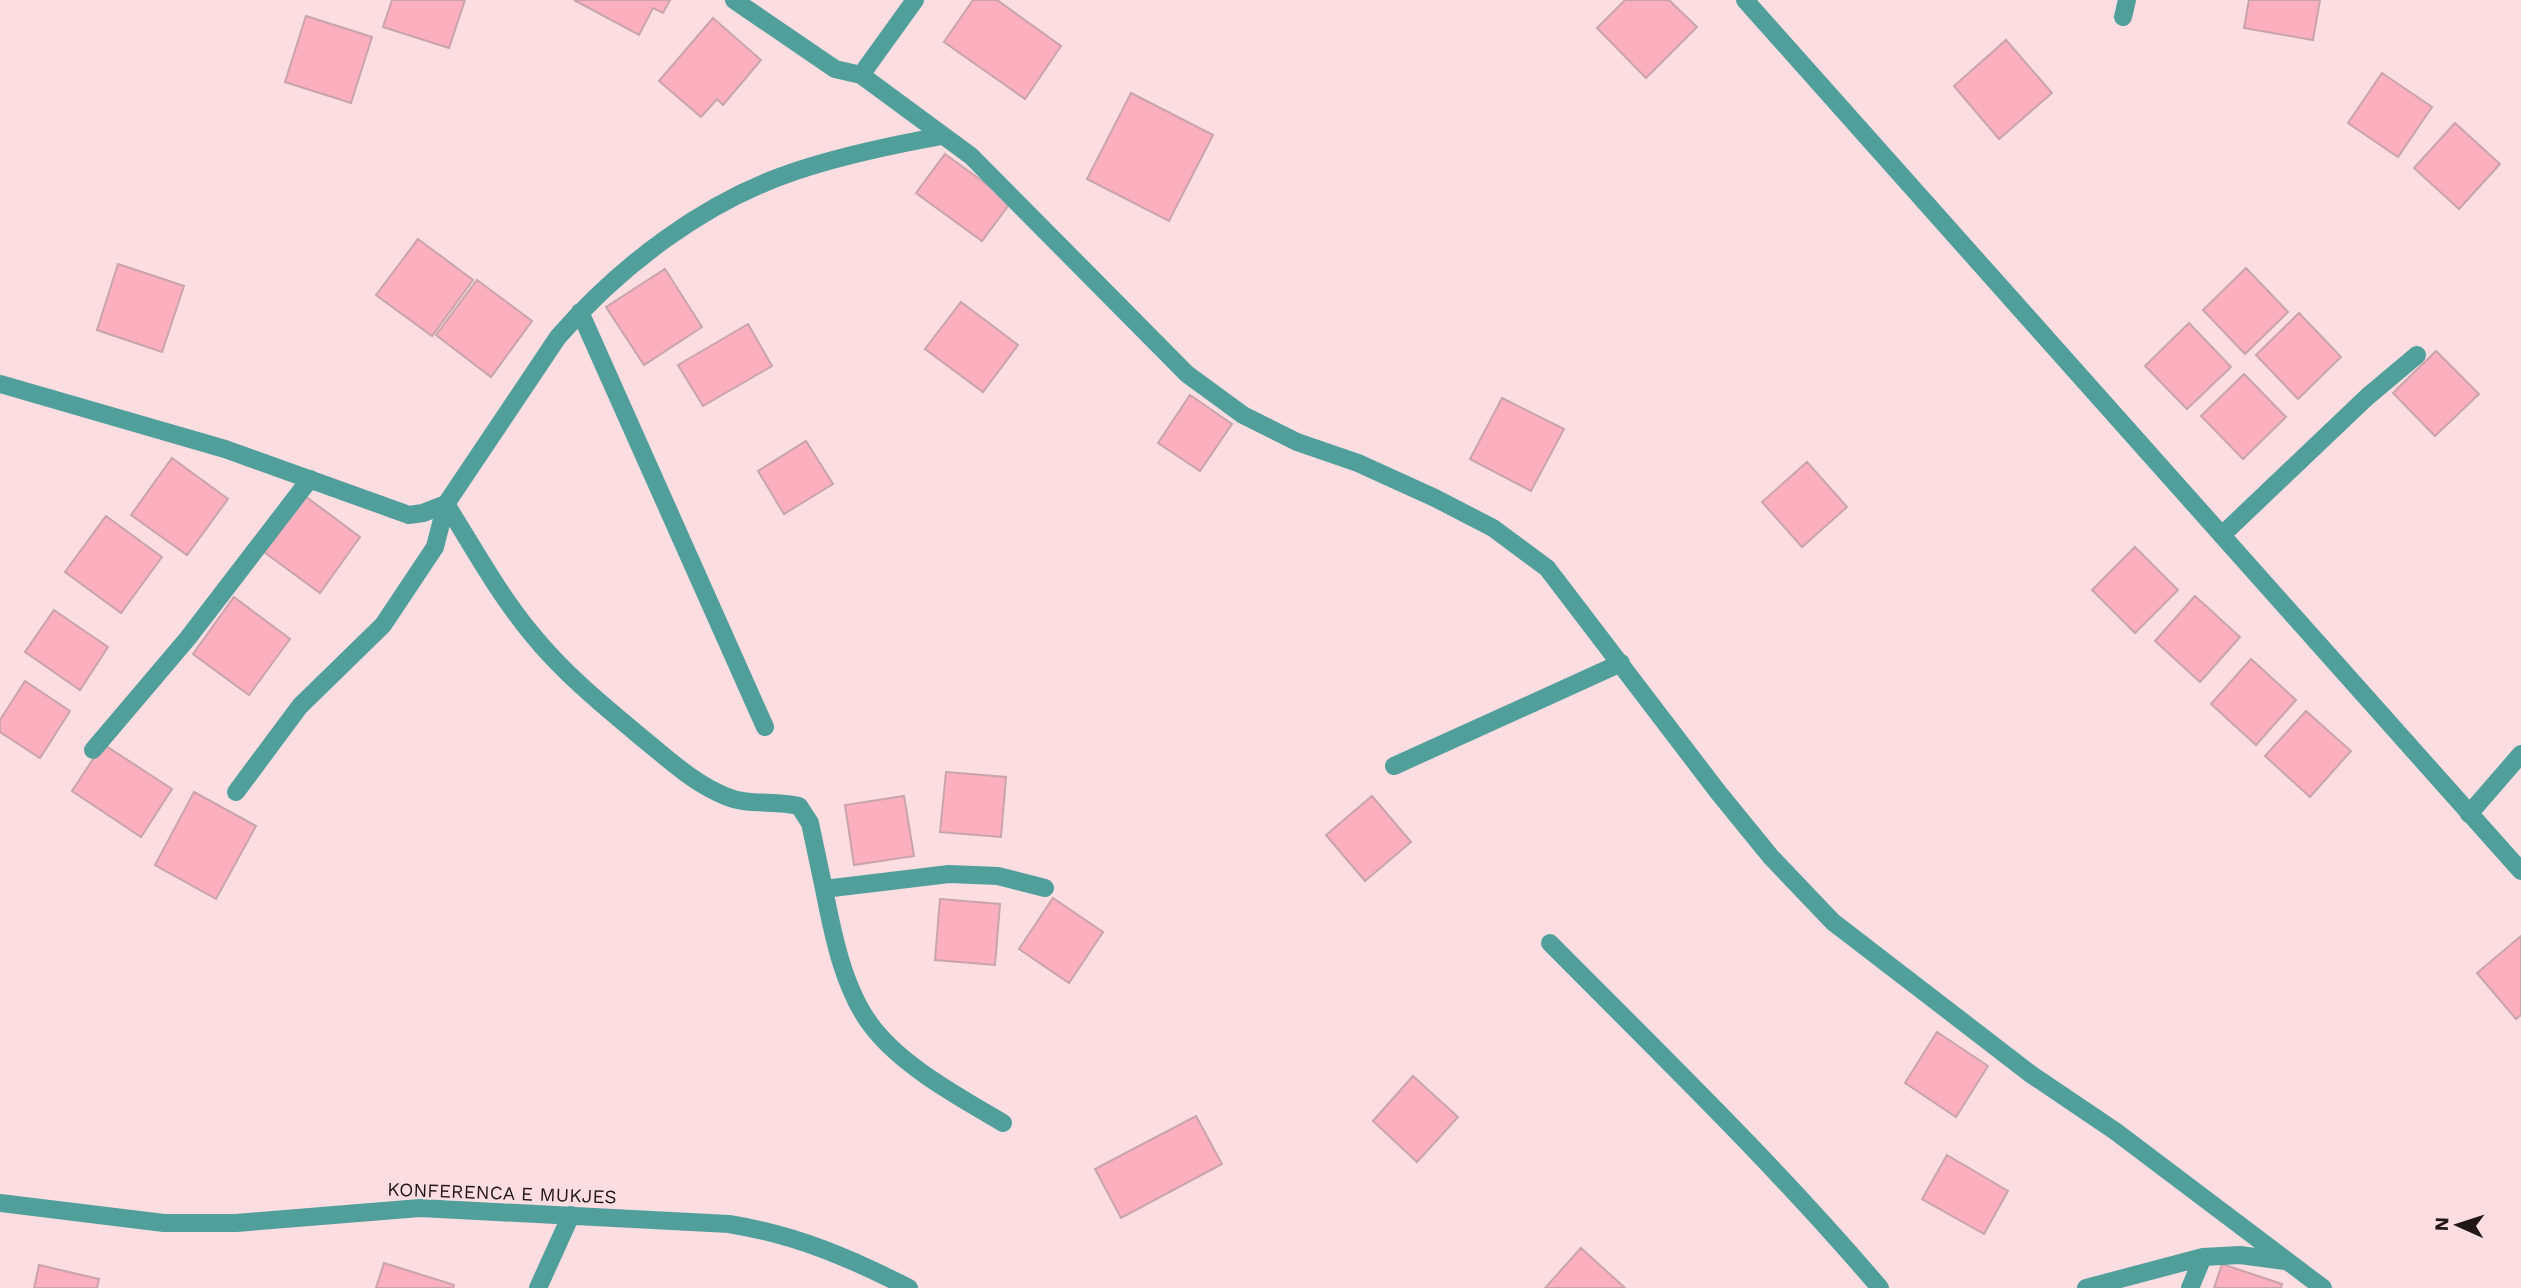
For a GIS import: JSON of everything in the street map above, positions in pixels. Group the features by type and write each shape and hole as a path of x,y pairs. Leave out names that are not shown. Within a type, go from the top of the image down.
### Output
{"street":[{"path":"734,0 835,69 861,75 971,156 1187,374 1242,415 1286,437 1357,463 1493,528 1547,568 1727,803 1771,857 1833,922 2032,1075 2115,1131 2323,1288"},
{"path":"861,75 915,0"},
{"path":"1745,0 2521,872"},
{"path":"236,792 300,706 383,625 435,547 446,503 558,337 618,275 734,197 808,167 873,149 942,136"},
{"path":"580,312 765,727"},
{"path":"2222,535 2367,397 2417,355"},
{"path":"3,391 150,426 409,515 423,513 446,503"},
{"path":"93,750 188,638 310,479"},
{"path":"446,503 500,592 531,633 611,712 691,779 728,798 750,802 778,801 799,806 810,823 831,927 854,993 874,1029 927,1077 1003,1123"},
{"path":"1394,766 1621,663"},
{"path":"2469,814 2521,754"},
{"path":"824,889 949,874 998,876 1045,888"},
{"path":"1550,943 1715,1110 1880,1288"},
{"name":"KONFERENCA E MUKJES","path":"0,1203 164,1223 236,1223 420,1208 664,1218 773,1231 819,1245 909,1288"},
{"path":"538,1288 571,1215"},
{"path":"2086,1288 2203,1257 2240,1255 2285,1261"},
{"path":"2190,1288 2203,1257"}],"building":[{"path":"392,0 465,0 449,48 383,27"},
{"path":"574,0 670,0 663,13 653,8 639,35"},
{"path":"973,0 997,0 1061,46 1025,99 944,42"},
{"path":"1625,0 1669,0 1697,27 1646,78 1597,28"},
{"path":"2249,0 2320,0 2313,40 2244,28"},
{"path":"306,16 372,37 351,103 285,82"},
{"path":"713,18 761,60 723,105 717,99 701,117 659,81"},
{"path":"2006,40 2052,93 1999,139 1954,86"},
{"path":"2382,73 2432,107 2398,157 2348,123"},
{"path":"1131,93 1213,135 1169,221 1087,179"},
{"path":"2455,123 2500,164 2459,209 2414,168"},
{"path":"945,154 1011,202 982,241 916,193"},
{"path":"418,239 473,280 432,336 376,295"},
{"path":"118,264 184,286 162,352 97,330"},
{"path":"2246,268 2288,312 2245,354 2203,310"},
{"path":"665,269 702,327 644,365 606,307"},
{"path":"477,280 532,321 491,377 436,335"},
{"path":"961,302 1018,345 983,392 925,349"},
{"path":"2299,313 2341,357 2298,399 2256,355"},
{"path":"2189,323 2231,367 2187,409 2145,366"},
{"path":"748,324 772,366 703,406 678,365"},
{"path":"2436,351 2479,394 2435,436 2393,393"},
{"path":"2244,374 2286,417 2243,459 2201,416"},
{"path":"1190,395 1232,424 1200,471 1158,443"},
{"path":"1502,398 1564,429 1531,491 1470,459"},
{"path":"806,441 833,484 784,514 758,471"},
{"path":"172,458 228,499 187,555 131,515"},
{"path":"1807,462 1847,507 1802,547 1762,502"},
{"path":"305,496 360,537 320,593 264,552"},
{"path":"106,516 162,557 121,613 65,572"},
{"path":"2135,547 2178,590 2135,633 2092,590"},
{"path":"2195,596 2240,637 2200,682 2155,641"},
{"path":"234,597 290,639 249,695 193,654"},
{"path":"54,610 108,647 80,690 25,652"},
{"path":"2251,659 2296,700 2256,745 2211,704"},
{"path":"25,681 70,711 40,758 0,732 0,720"},
{"path":"2306,711 2351,751 2310,797 2265,756"},
{"path":"103,744 172,789 141,837 72,791"},
{"path":"946,772 1006,777 1001,837 940,832"},
{"path":"194,792 256,826 216,899 155,865"},
{"path":"904,796 914,856 854,865 845,805"},
{"path":"1372,796 1411,842 1365,881 1326,835"},
{"path":"1053,898 1103,932 1069,983 1019,949"},
{"path":"940,899 1000,904 995,965 935,960"},
{"path":"2521,936 2521,1015 2516,1019 2477,973"},
{"path":"1937,1032 1988,1066 1956,1117 1905,1083"},
{"path":"1413,1076 1458,1117 1417,1162 1373,1121"},
{"path":"1196,1116 1222,1164 1121,1218 1095,1169"},
{"path":"1947,1155 2008,1191 1984,1234 1922,1199"},
{"path":"1581,1248 1625,1288 1545,1288"},
{"path":"384,1263 454,1285 453,1288 376,1288"},
{"path":"2222,1264 2282,1284 2281,1288 2214,1288"},
{"path":"39,1265 99,1279 97,1288 34,1288"}]}
